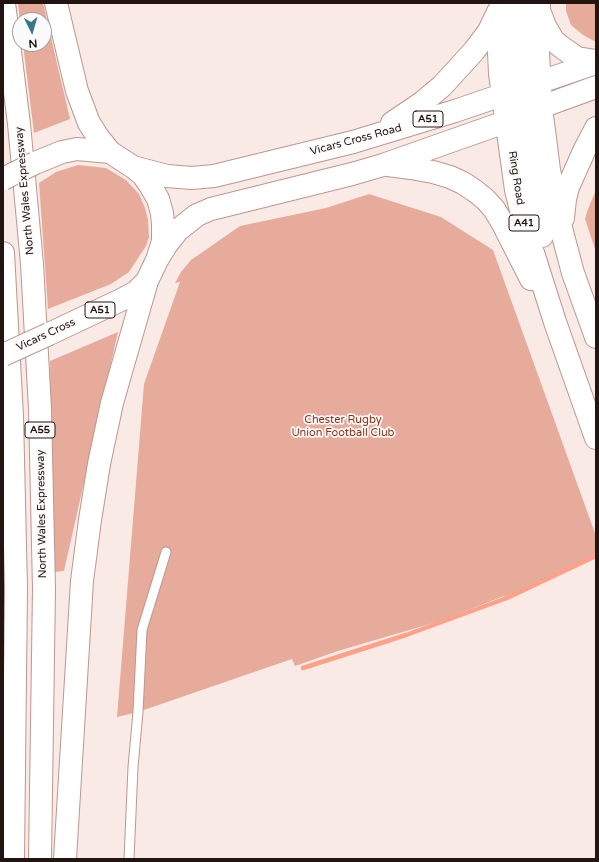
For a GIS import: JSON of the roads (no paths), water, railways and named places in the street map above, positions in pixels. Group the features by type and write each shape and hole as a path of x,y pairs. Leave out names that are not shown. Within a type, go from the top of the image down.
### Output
{"highway":[{"name":"North Wales Expressway","path":"4,3 19,124 32,264 40,408 44,589 40,859"},
{"path":"56,3 77,91 89,122 98,137 110,152"},
{"path":"353,142 381,129 405,115 442,86 478,46 489,31 501,5"},
{"name":"Ring Road","path":"501,5 499,52 510,93 508,121 516,190 526,231 555,322 596,438"},
{"path":"533,5 553,40 578,58 596,62"},
{"path":"533,5 539,83 534,93 534,110 528,161 555,322"},
{"path":"510,93 533,5"},
{"name":"Vicars Cross Road","path":"133,166 167,176 192,178 214,176 353,142 510,93 596,62"},
{"name":"A51","path":"157,260 178,230 197,215 211,209 383,165 508,121 596,87"},
{"path":"534,110 573,273 596,337"},
{"path":"561,228 568,187 585,148 596,128"},
{"name":"Vicars Cross","path":"3,179 35,163 62,152 77,149 110,152 133,166 150,185 158,199 164,225 163,241 157,260 147,281 136,292 3,355"},
{"path":"383,165 411,168 450,177 463,183 485,199 502,222 555,322"},
{"name":"A55","path":"3,253 12,416 16,588 13,859"},
{"path":"65,859 82,581 90,520 99,464 112,403 147,281"}],"lane":[{"path":"128,859 142,630 166,552"}],"waterway":[{"path":"303,668 406,635 507,598 596,556"}],"park label":[{"name":"Chester Rugby Union Football Club","path":"343,426"}]}
